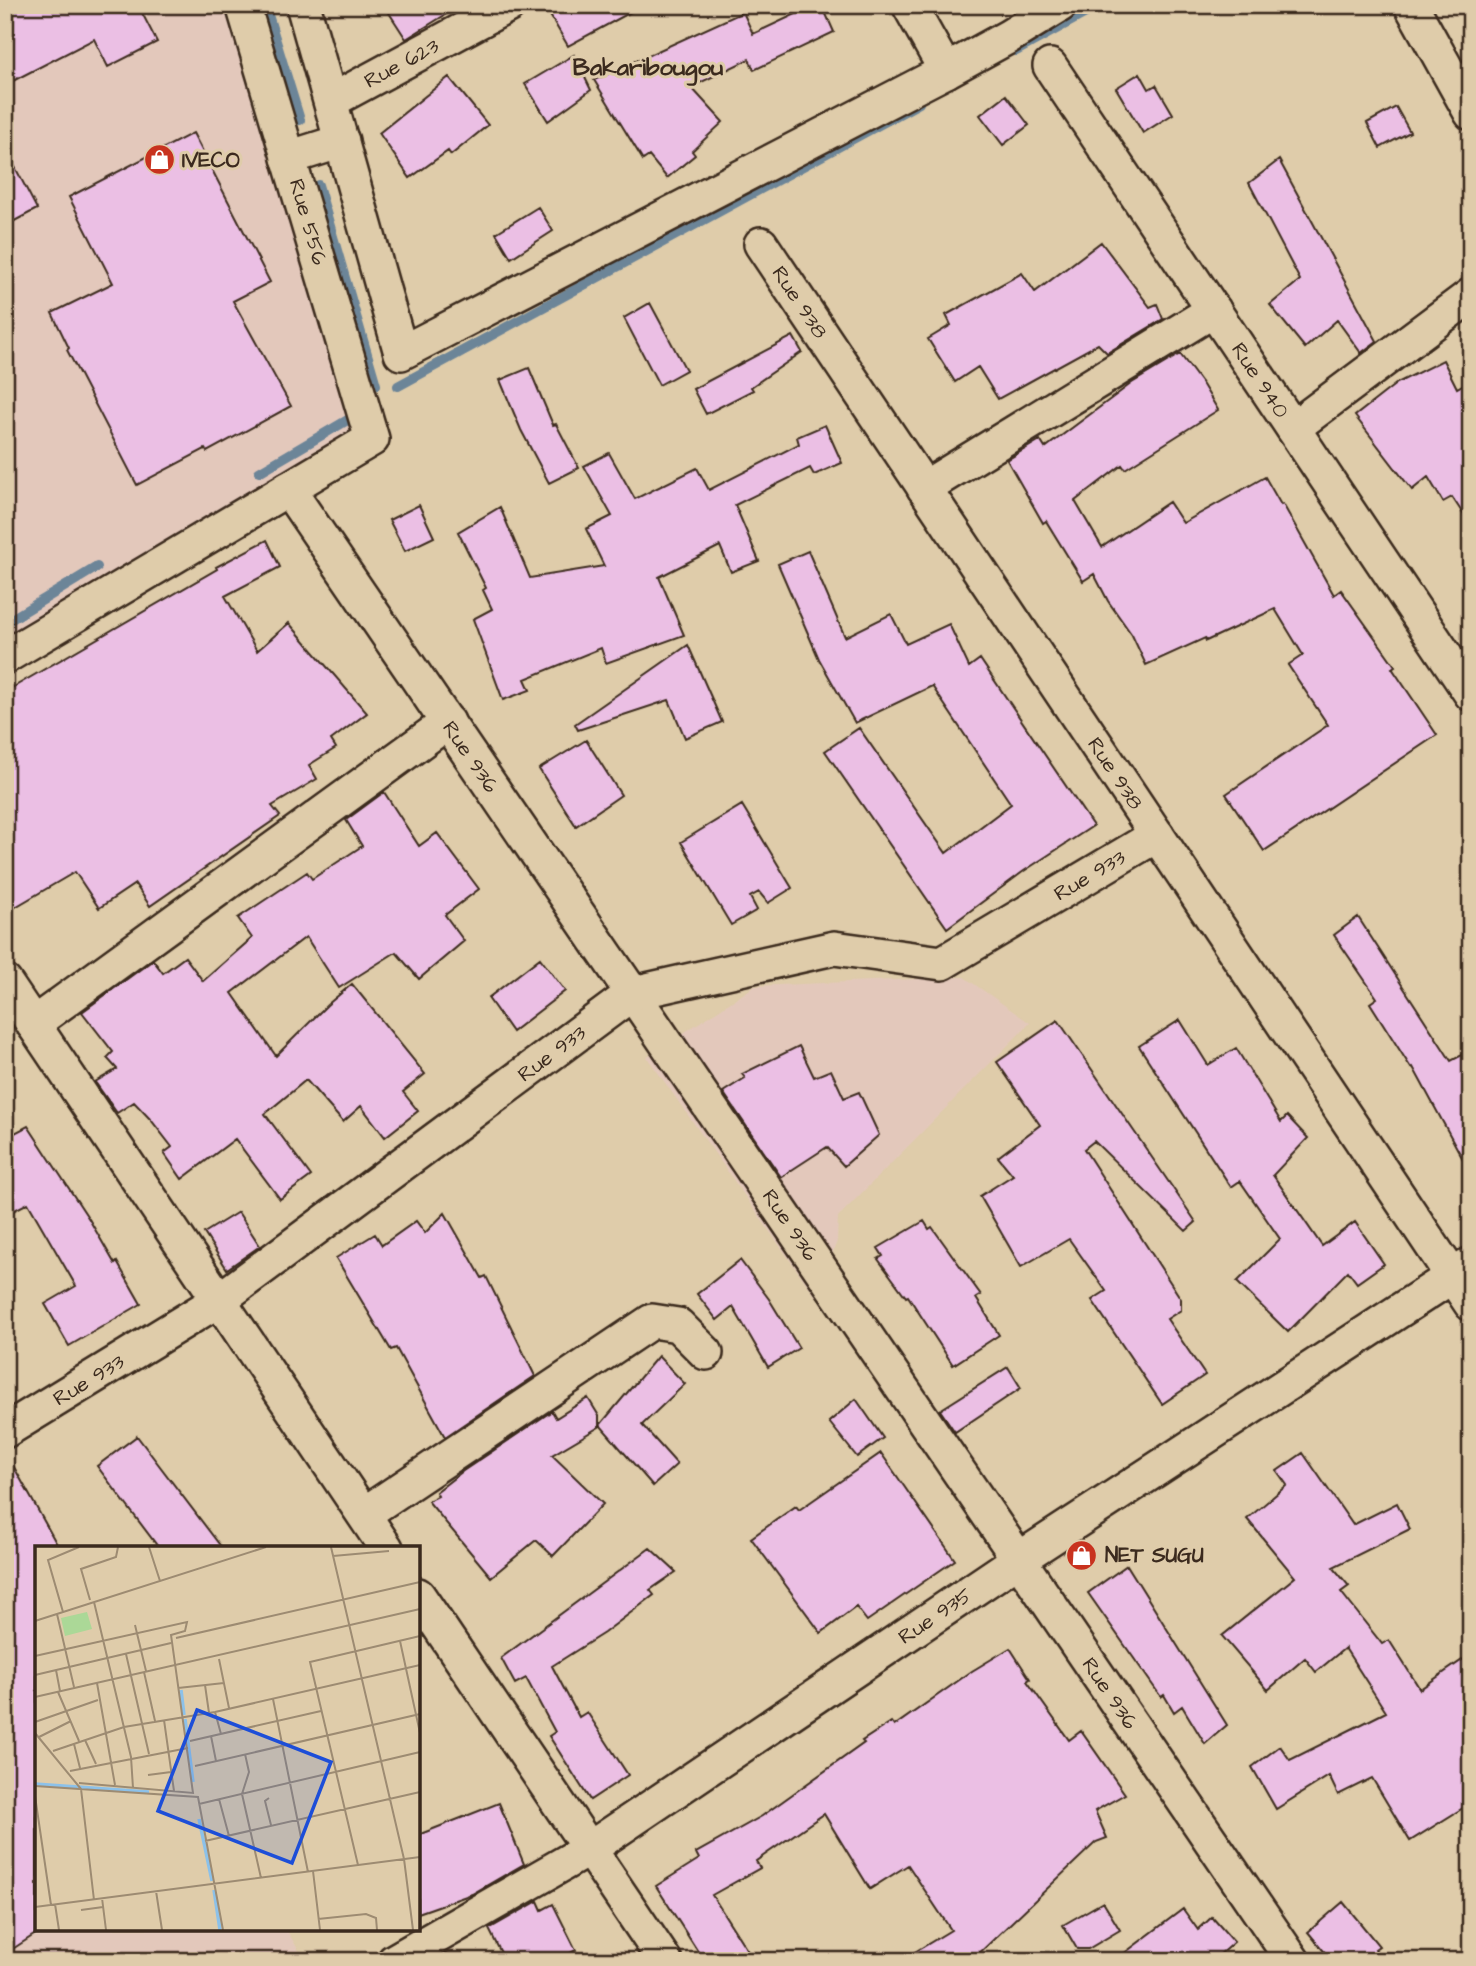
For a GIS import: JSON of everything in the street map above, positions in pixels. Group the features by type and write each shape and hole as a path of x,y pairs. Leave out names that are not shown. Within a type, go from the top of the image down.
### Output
{"street":[{"name":"Rue 556","path":"243,5 372,439 288,489"},
{"path":"303,5 401,353 946,71 1060,5"},
{"name":"Rue 623","path":"331,102 509,5"},
{"path":"909,5 946,71"},
{"path":"1411,5 1471,113"},
{"name":"Rue 940","path":"1051,66 1471,694"},
{"path":"288,158 342,141"},
{"name":"Rue 938","path":"761,244 1157,835 1465,1282"},
{"path":"1293,428 1471,295"},
{"path":"924,488 1214,310"},
{"path":"5,657 288,489"},
{"name":"Rue 936","path":"288,489 1293,1961"},
{"path":"33,1024 448,722"},
{"name":"Rue 933","path":"5,1431 219,1300 633,993 834,948 942,963 1157,835"},
{"path":"5,982 385,1546"},
{"name":"Rue 935","path":"394,1961 589,1849 1019,1559 1465,1282"},
{"path":"364,1514 652,1321 678,1325 706,1353"},
{"path":"420,1598 665,1961"}],"shaded area":[{"path":"5,5 235,5 363,428 5,643"},
{"path":"964,977 1030,1023 838,1217 837,1241 816,1297 647,1057 755,986"},
{"path":"5,1462 36,1546 35,1931 287,1931 305,1961 5,1961"}],"building":[{"path":"5,5 138,5 157,42 108,67 94,39 5,85"},
{"path":"384,5 461,5 406,39"},
{"path":"544,5 644,5 568,46"},
{"path":"815,5 822,5 834,32 754,70 749,59 691,87 723,122 692,151 695,155 667,178 649,156 643,160 594,80 743,12 753,34"},
{"path":"574,55 591,90 548,121 525,84"},
{"path":"1140,73 1149,89 1156,85 1173,114 1143,133 1116,88"},
{"path":"449,77 488,125 451,155 448,151 410,178 379,133"},
{"path":"1006,95 1029,125 1003,145 980,115"},
{"path":"1396,107 1410,132 1380,148 1367,123"},
{"path":"193,133 270,282 233,301 291,406 207,452 205,449 137,485 67,350 69,348 52,313 113,283 69,197"},
{"path":"5,148 37,209 5,226"},
{"path":"1279,160 1377,341 1361,353 1337,320 1305,348 1270,305 1300,280 1249,183"},
{"path":"538,207 553,231 511,258 496,233"},
{"path":"1101,242 1150,307 1157,304 1163,319 1107,353 1098,344 998,399 978,367 955,382 928,339 951,325 946,315 1022,273 1035,292"},
{"path":"650,303 686,370 659,385 624,318"},
{"path":"793,336 802,352 751,387 753,390 706,414 693,389"},
{"path":"1180,354 1218,410 1125,469 1122,465 1075,501 1102,547 1169,502 1183,523 1265,477 1334,595 1341,590 1395,666 1392,668 1437,735 1264,851 1226,794 1328,725 1288,665 1303,655 1275,609 1146,665 1132,635 1108,601 1094,574 1083,581 1046,521 1043,523 1007,460 1040,440 1045,448 1132,383"},
{"path":"1443,360 1457,388 1471,380 1471,526 1452,497 1443,502 1428,477 1412,490 1355,416 1397,383"},
{"path":"529,368 553,425 556,424 579,468 549,483 521,430 500,380"},
{"path":"825,425 842,463 814,475 810,468 735,505 759,561 731,572 720,546 659,577 684,635 606,663 601,648 525,679 530,690 503,700 473,619 492,609 483,590 486,588 458,532 500,507 530,578 604,566 586,529 612,516 584,466 609,453 635,499 697,468 709,490 799,444 797,437"},
{"path":"419,505 434,537 405,551 389,520"},
{"path":"267,540 280,567 225,596 257,651 289,623 367,713 331,740 336,748 309,765 317,779 272,806 280,816 150,906 135,884 99,908 75,872 5,913 5,692 217,569 216,567"},
{"path":"808,551 845,637 891,614 906,644 949,624 969,667 980,659 1093,826 1024,871 947,928 825,751 859,728 946,853 1011,804 932,686 855,723 819,659 778,564"},
{"path":"688,645 722,722 685,738 669,700 578,730 575,724"},
{"path":"586,740 621,795 576,826 539,769"},
{"path":"384,792 419,846 437,833 479,889 445,915 464,941 419,979 396,952 339,988 306,937 232,993 276,1056 352,984 425,1074 403,1092 418,1111 385,1137 361,1106 343,1122 306,1080 265,1114 311,1176 280,1199 235,1139 182,1179 164,1153 172,1147 151,1120 134,1102 117,1113 95,1082 117,1069 107,1058 113,1052 82,1012 153,960 163,973 185,957 203,981 252,938 238,918 307,872 312,879 362,846 346,820"},
{"path":"742,805 792,888 768,903 759,892 750,897 757,910 731,925 681,842"},
{"path":"1358,917 1451,1061 1462,1055 1471,1070 1471,1174 1413,1067 1411,1068 1370,1003 1377,998 1334,935"},
{"path":"540,958 565,991 512,1032 488,998"},
{"path":"1058,1020 1196,1222 1186,1231 1094,1141 1084,1149 1181,1299 1181,1310 1167,1319 1205,1375 1162,1404 1092,1300 1106,1291 1069,1239 1021,1267 980,1196 1013,1175 998,1157 1040,1125 997,1062"},
{"path":"1180,1020 1208,1065 1236,1048 1281,1122 1287,1116 1308,1138 1273,1175 1322,1246 1355,1222 1384,1264 1357,1283 1348,1271 1288,1332 1237,1282 1280,1239 1240,1181 1231,1187 1139,1046"},
{"path":"799,1046 814,1077 831,1070 844,1098 859,1092 879,1135 844,1166 827,1147 781,1177 723,1092 745,1078 742,1074"},
{"path":"28,1126 115,1264 117,1262 141,1304 69,1346 45,1304 76,1286 28,1203 5,1215 5,1138"},
{"path":"238,1212 260,1246 227,1269 204,1233"},
{"path":"445,1213 482,1278 486,1276 535,1376 445,1437 396,1348 391,1350 336,1258 375,1234 382,1245 416,1221 425,1233"},
{"path":"924,1221 929,1229 932,1227 981,1295 976,1298 999,1335 953,1365 908,1296 906,1297 878,1259 883,1256 878,1248"},
{"path":"740,1260 769,1299 799,1348 768,1367 733,1307 717,1320 697,1294"},
{"path":"658,1356 685,1384 642,1425 677,1464 653,1486 600,1425"},
{"path":"1008,1367 1021,1388 955,1432 940,1410"},
{"path":"588,1398 599,1416 599,1427 552,1455 603,1504 553,1556 536,1540 491,1577 428,1501 438,1496 436,1492 463,1471 552,1411 556,1418"},
{"path":"856,1399 883,1438 857,1457 829,1422"},
{"path":"137,1436 220,1546 157,1546 97,1466"},
{"path":"5,1451 58,1546 35,1546 37,1933 5,1954"},
{"path":"881,1453 955,1560 867,1621 856,1607 821,1633 751,1538 796,1506 799,1510"},
{"path":"1303,1453 1353,1525 1397,1503 1410,1529 1333,1567 1349,1586 1341,1592 1382,1644 1389,1640 1420,1689 1471,1654 1471,1803 1410,1841 1372,1778 1338,1795 1329,1776 1276,1809 1252,1767 1280,1746 1290,1760 1386,1712 1345,1648 1316,1672 1305,1658 1268,1690 1222,1636 1295,1577 1247,1519 1287,1485 1277,1471"},
{"path":"650,1548 676,1572 650,1590 654,1595 604,1633 552,1666 579,1717 587,1712 628,1775 590,1800 549,1736 555,1732 526,1678 515,1684 501,1658"},
{"path":"1127,1565 1227,1725 1205,1744 1182,1706 1174,1712 1164,1695 1161,1697 1088,1593"},
{"path":"1010,1648 1030,1679 1027,1681 1069,1740 1081,1731 1125,1794 1095,1811 1107,1838 1096,1842 971,1961 900,1961 951,1930 908,1865 870,1889 824,1814 756,1861 760,1868 712,1895 754,1961 704,1961 656,1886 699,1859 696,1853 762,1816 864,1743 862,1741 891,1722 894,1726 972,1671"},
{"path":"499,1803 524,1864 472,1894 420,1912 420,1834"},
{"path":"538,1901 542,1910 553,1904 576,1950 556,1961 505,1961 489,1929"},
{"path":"1103,1902 1120,1930 1088,1949 1077,1949 1063,1925"},
{"path":"1343,1902 1379,1946 1375,1949 1384,1961 1332,1961 1308,1932"},
{"path":"1183,1909 1198,1930 1212,1917 1234,1942 1217,1957 1220,1961 1114,1961"}],"waterway":[{"path":"265,5 300,120"},
{"path":"1016,51 1100,5"},
{"path":"398,386 919,103"},
{"path":"318,185 376,385"},
{"path":"259,472 351,418"},
{"path":"5,623 97,567"}],"place":[{"name":"IVECO","path":"159,160"},
{"name":"NET SUGU","path":"1082,1555"}],"district":[{"name":"Bakaribougou","path":"648,68"}]}
